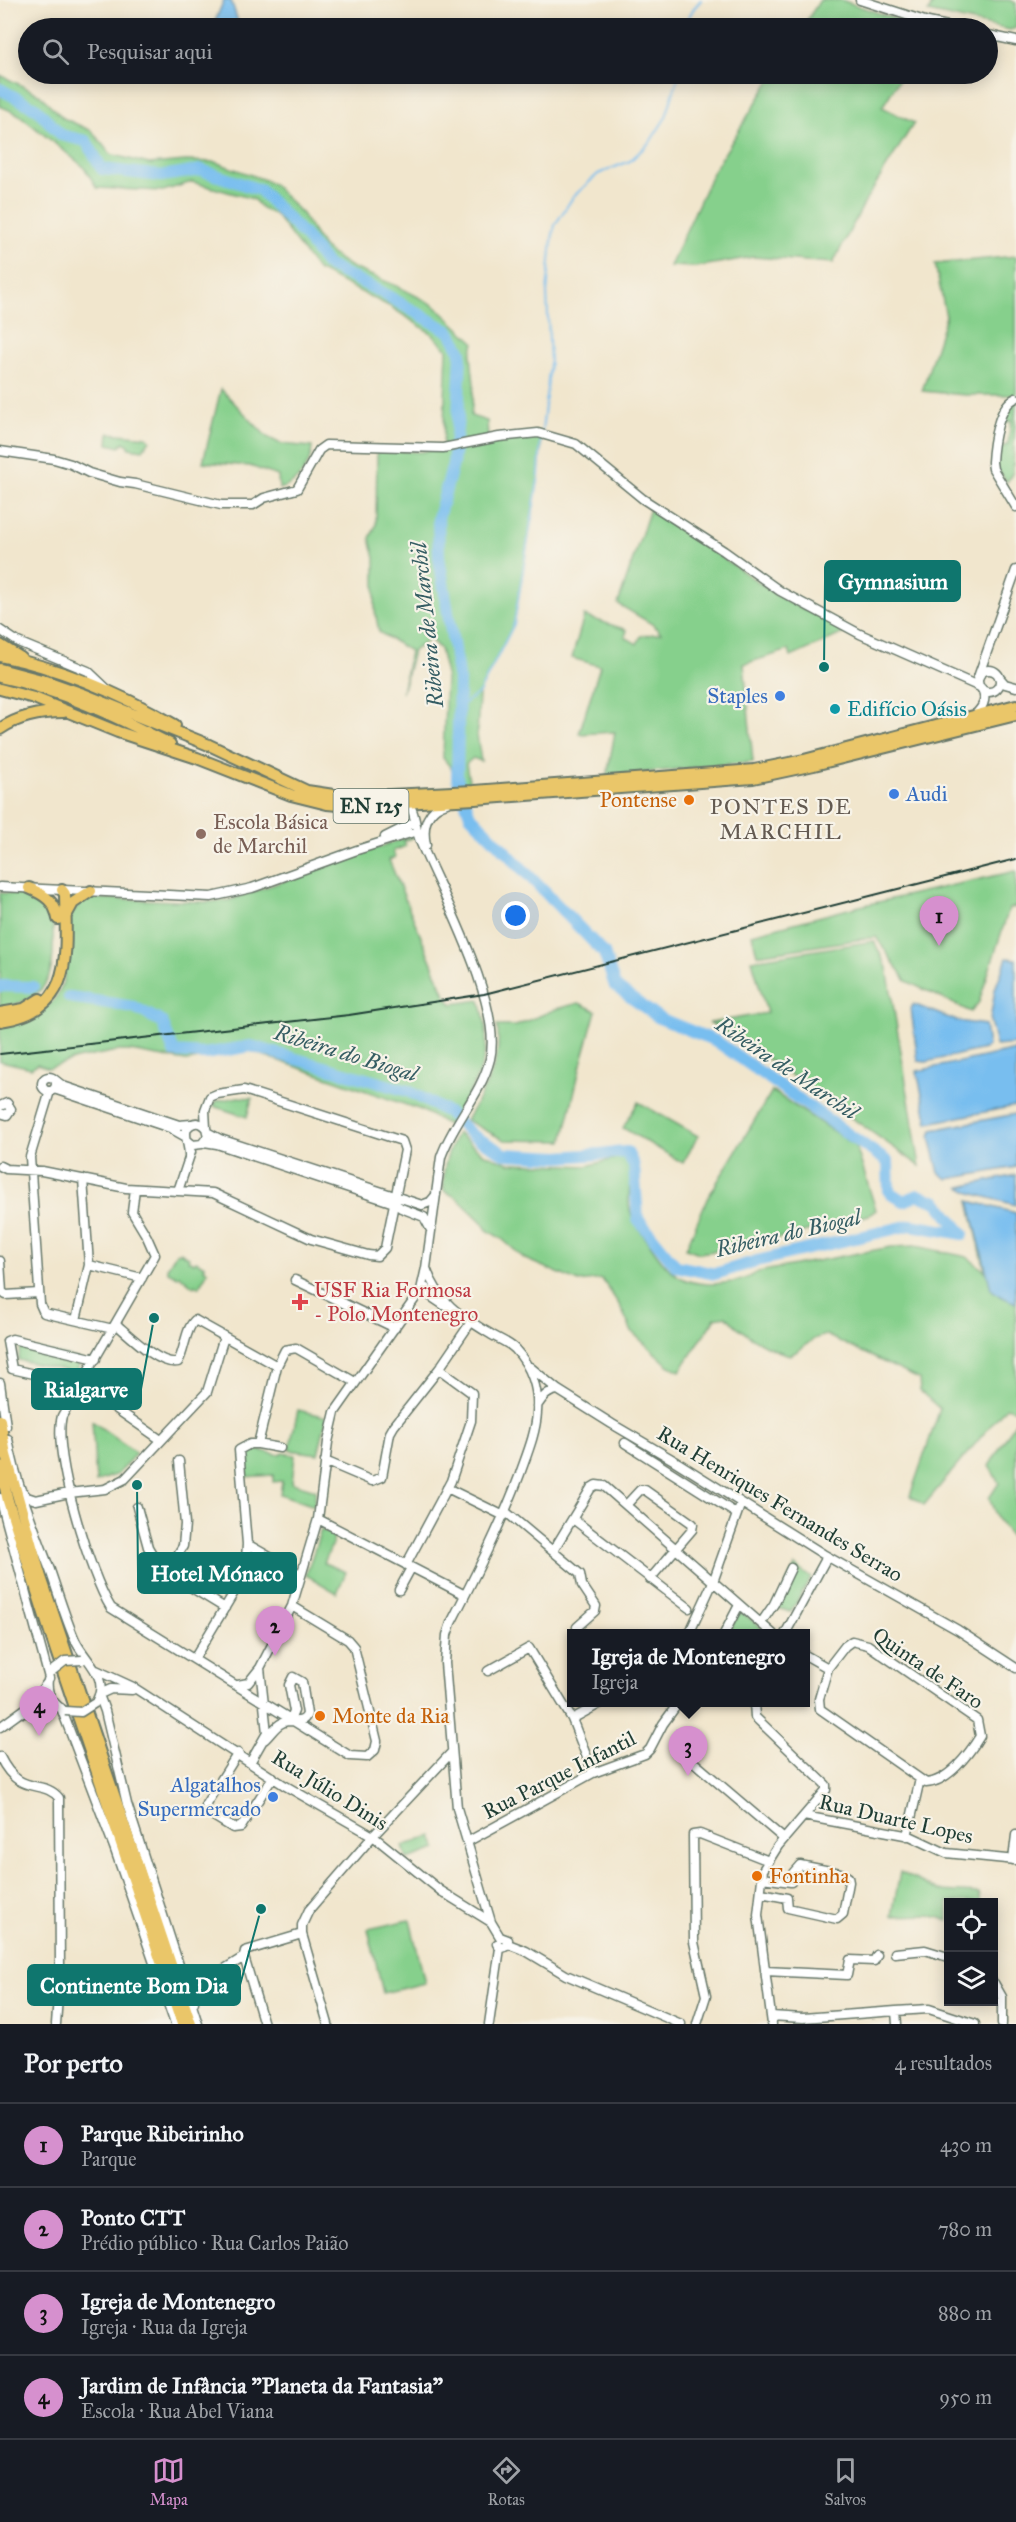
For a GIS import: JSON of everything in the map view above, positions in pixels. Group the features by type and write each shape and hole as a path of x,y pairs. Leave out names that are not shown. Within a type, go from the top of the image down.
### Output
{"main road":[{"path":"0,645 26,661"},
{"path":"0,656 90,679 113,694 157,715 209,745"},
{"path":"0,669 66,688 209,745 292,784 328,796 453,797 754,770 804,760 1016,705"},
{"path":"0,677 48,691 135,726 197,758"},
{"path":"0,689 34,698 197,758"},
{"path":"0,729 16,720 32,715 68,712"},
{"path":"475,795 753,778 1016,715"},
{"name":"EN 125","path":"197,758 308,800 349,806 400,804 453,797"},
{"path":"29,888 47,897 62,919"},
{"path":"0,1013 31,1006 48,989 56,965 65,894 62,890"},
{"path":"0,1021 32,1014 52,996 62,970 62,919 73,903 91,891"},
{"path":"0,1420 6,1455 25,1526 191,2024"},
{"path":"0,1466 8,1501 175,2022"}],"street":[{"path":"860,0 916,18"},
{"path":"998,37 1016,41"},
{"path":"1016,398 1008,402 1002,411 992,462 993,469 1016,507"},
{"path":"0,451 54,459 120,482 221,505 241,506 253,505 264,498 297,489 320,450 326,445 443,448 537,433 576,444 643,499 724,551 780,591 860,634 979,683 989,691 996,689 999,682 991,660 993,639"},
{"path":"979,683 1016,570"},
{"path":"0,630 18,642 90,679"},
{"path":"974,716 984,705 984,694 979,683 982,672 988,670 997,674 1005,684 1016,687"},
{"path":"432,865 424,838 426,820 434,809 453,797"},
{"path":"238,1685 248,1683 260,1668 292,1606 318,1519 325,1461 335,1412 421,1290 441,1157 454,1128 473,1099 489,1062 493,1042 492,1027 473,964 416,827 412,810 400,804"},
{"path":"0,887 211,897 252,888 416,827"},
{"path":"50,1087 63,1086 179,1125 203,1125 220,1139 397,1196 422,1205 432,1212"},
{"path":"50,1087 30,1157 39,1304 44,1313 115,1327 162,1360 174,1364 182,1355 191,1323 195,1320 277,1366"},
{"path":"50,1087 170,1128 201,1144 217,1144 397,1196 403,1209"},
{"path":"2,1169 30,1170 135,1189 220,1195 311,1239 377,1256 385,1248 405,1150 402,1141 244,1090 210,1097 205,1110 186,1129 189,1157"},
{"path":"0,1106 7,1103 11,1108 10,1113 1,1117"},
{"path":"178,1191 189,1157 201,1144 207,1130 205,1110"},
{"path":"76,1320 89,1265 83,1179"},
{"path":"135,1189 132,1212 155,1255 82,1385 62,1416 59,1434 69,1493 100,1592 111,1608 263,1701 294,1717 350,1756 367,1757 375,1750 376,1741 354,1647 348,1640 292,1606"},
{"path":"422,1205 430,1202 436,1195"},
{"path":"391,1218 397,1210 403,1209 424,1217 431,1231"},
{"path":"417,1214 432,1212"},
{"path":"0,1261 2,1292 6,1295 39,1293"},
{"path":"89,1265 142,1278"},
{"path":"426,1268 432,1284 443,1301 455,1311"},
{"path":"295,1280 395,1328"},
{"path":"421,1290 432,1284"},
{"path":"421,1290 455,1311"},
{"name":"Rua Henriques Fernandes Serrao","path":"455,1311 514,1348 529,1367 558,1390 827,1557 954,1627 1016,1668"},
{"path":"325,1461 372,1481 382,1477 390,1433 394,1426 439,1369 471,1322"},
{"path":"23,1492 27,1497 36,1500 105,1489 125,1479 207,1392 224,1337"},
{"path":"96,1359 12,1339 7,1341 12,1369 82,1385 161,1440"},
{"path":"258,1444 277,1366 285,1350 296,1348 355,1382"},
{"path":"529,1367 536,1388 537,1406 530,1446 505,1514 447,1635 445,1663 457,1808 486,1907 491,1922 500,1937 496,1943 526,1951 566,1975 662,2020 681,2024"},
{"path":"399,1590 447,1488 471,1421 472,1393 439,1369"},
{"path":"0,1383 9,1446 30,1517 71,1629 89,1664 100,1678 98,1697 105,1712 127,1804 198,2024"},
{"path":"537,1406 544,1396 558,1390"},
{"path":"625,1443 737,1514"},
{"path":"194,1659 245,1574 247,1544 239,1450 250,1444 280,1448"},
{"path":"167,1572 183,1546 185,1524 179,1461"},
{"path":"553,1551 591,1488 596,1485 604,1486 767,1629"},
{"path":"447,1488 505,1514 582,1576 582,1586 596,1606 595,1611 577,1627"},
{"path":"627,1504 640,1490 645,1490 693,1524 692,1530 650,1580"},
{"path":"0,1498 49,1677 49,1694 61,1709 114,1847 175,2022"},
{"path":"30,1517 32,1506 46,1498"},
{"path":"691,1629 713,1582 741,1503"},
{"path":"137,1507 148,1547 161,1569 225,1608"},
{"path":"318,1519 465,1595"},
{"path":"573,1520 689,1608"},
{"path":"247,1544 300,1574"},
{"path":"787,1629 827,1557"},
{"path":"760,1623 774,1604 791,1568"},
{"path":"727,1629 740,1605"},
{"name":"Quinta de Faro","path":"852,1641 868,1645 977,1720 980,1736 945,1777 926,1783 820,1709 819,1699 828,1668 845,1646 852,1641"},
{"path":"488,1671 529,1648 573,1719 593,1773"},
{"path":"810,1657 828,1668"},
{"path":"0,1727 38,1697 49,1677 65,1661 89,1664"},
{"name":"Rua Júlio Dinis","path":"89,1664 145,1695 273,1777 373,1836 441,1891 491,1922"},
{"path":"251,1761 267,1733 260,1668"},
{"path":"263,1740 283,1722 294,1717 306,1718 307,1709 302,1683 293,1677 289,1685 294,1717"},
{"name":"Rua Júlio Dinis","path":"98,1697 121,1688 145,1695"},
{"path":"16,1716 42,1707 81,1712 98,1697"},
{"path":"573,1719 594,1707"},
{"name":"Rua Parque Infantil","path":"467,1842 593,1773 645,1754 675,1707"},
{"path":"754,1707 755,1717 760,1723 826,1785 826,1790 784,1839 763,1870 758,1915 771,2020 929,2009 975,2024"},
{"path":"266,1722 271,1715 280,1711"},
{"path":"238,1753 206,1804 207,1812 232,1828 241,1827 273,1777"},
{"path":"328,2024 302,1934 302,1925 309,1910 373,1836 451,1753"},
{"path":"0,1757 13,1778 24,1785 55,1793 59,1798 60,1970 56,2024"},
{"path":"690,1759 784,1839"},
{"path":"907,1836 920,1779"},
{"name":"Rua Duarte Lopes","path":"804,1816 907,1836 946,1853 1015,1860"},
{"path":"697,2024 706,1996 694,1942 693,1835 700,1834 769,1861"},
{"path":"1015,1860 1016,1835"},
{"path":"761,1893 787,1898 788,1908 837,1919 843,1914 849,1882 848,1877 840,1873 800,1864 793,1873 791,1882 762,1878"},
{"path":"264,2024 244,1957 245,1951 302,1934"},
{"path":"489,2024 504,1946"},
{"path":"895,1953 925,1950 944,1956"},
{"path":"765,1971 847,1975 850,1960 874,1961 877,1955"},
{"path":"195,2011 194,1991 202,1983 244,1957"},
{"path":"183,1976 195,1984 202,1983"},
{"path":"998,1991 1002,1997 1002,2024"},
{"path":"896,2011 897,2024"},
{"path":"803,2018 817,2024"}],"green space":[{"path":"820,0 841,0 893,18 808,18"},
{"path":"935,0 1009,0 1016,3 1016,28 1010,30 998,27 998,18 955,18 928,12"},
{"path":"0,75 39,94 63,118 92,131 110,154 149,164 186,161 215,162 273,184 302,214 323,247 351,267 434,305 474,342 471,356 474,384 471,416 487,421 488,439 542,434 539,475 514,624 479,693 477,735 481,761 473,758 466,764 470,786 454,786 452,769 443,758 446,675 440,649 430,639 413,651 402,693 410,651 379,632 375,611 375,558 370,538 376,525 377,450 421,452 443,447 447,349 431,333 391,307 317,270 275,214 264,210 253,199 192,182 163,191 97,188 84,167 18,114 0,106"},
{"path":"768,84 897,84 882,107 914,123 867,198 833,263 753,257 696,267 670,266 714,170"},
{"path":"1016,256 1016,395 965,395 922,391 946,316 935,264"},
{"path":"221,389 267,437 281,444 312,447 306,468 292,483 279,489 278,476 250,466 203,462"},
{"path":"1016,399 1013,472 1007,482 995,467 997,450 1008,444 1011,420 1001,425 1003,417"},
{"path":"109,433 147,437 150,440 143,450 129,448 129,445 123,442 120,447 108,444"},
{"path":"650,509 788,602 823,618 846,632 791,657 789,650 744,664 753,762 607,776 615,732 579,734 600,666 572,658 584,616 627,630 625,637 637,644 641,636 661,633 652,624 618,604"},
{"path":"411,836 414,837 404,841 406,846 393,851 395,857 389,860 446,997 452,1004 480,1000 485,1024 486,1045 480,1069 469,1093 448,1125 421,1110 251,1051 186,1061 130,1051 117,1051 76,1059 49,1068 37,1064 31,1068 0,1061 0,1024 33,1016 52,1002 62,984 66,965 68,926 74,910 88,898 208,902 230,900"},
{"path":"1016,871 1016,907 1009,909 979,1002 971,1012 906,981 876,937 757,955 752,934 856,907"},
{"path":"0,893 30,896 48,907 53,914 53,948 49,976 43,987 34,996 20,1003 0,1007"},
{"path":"874,941 887,968 920,1166 748,1045 710,1023 767,1013 752,960"},
{"path":"579,1003 596,1011 563,1141 504,1140 466,1120 479,1099 495,1063 497,1026 516,1026 556,1009"},
{"path":"772,1091 856,1146 876,1210 869,1215 740,1248 699,1253 686,1248 707,1199"},
{"path":"238,1097 252,1098 247,1117 213,1106 217,1101"},
{"path":"638,1102 698,1136 683,1163 623,1128"},
{"path":"457,1133 484,1154 509,1163 587,1166 624,1156 628,1163 630,1176 630,1210 635,1223 671,1271 688,1281 698,1283 728,1283 758,1272 891,1247 916,1246 967,1257 985,1271 969,1201 1016,1213 1016,1410 1006,1407 924,1505 910,1496 940,1409 920,1391 919,1379 826,1335 816,1338 790,1355 755,1340 726,1316 715,1318 680,1371 668,1365 632,1332 620,1306 602,1279 579,1282 525,1259 502,1239 487,1230 482,1222 456,1197 444,1191 446,1161"},
{"path":"180,1252 189,1257 188,1260 205,1266 204,1269 208,1271 199,1287 195,1285 194,1287 179,1275 178,1277 168,1272 167,1268 176,1253"},
{"path":"21,1346 80,1359 77,1373 18,1360"},
{"path":"298,1410 327,1417 318,1454 289,1450"},
{"path":"92,1421 136,1453 118,1474 96,1482"},
{"path":"1016,1421 1016,1543 998,1520 989,1498 999,1483 989,1466"},
{"path":"249,1448 280,1455 283,1453 295,1455 292,1483 316,1490 314,1506 280,1494 282,1481 273,1482 273,1475 244,1477 243,1450"},
{"path":"321,1530 334,1534 324,1563 346,1572 337,1593 306,1575"},
{"path":"795,1566 811,1578 791,1612 775,1607"},
{"path":"743,1613 763,1629 730,1629 738,1614"},
{"path":"432,1836 437,1849 407,1859 403,1846"},
{"path":"900,1872 939,1891 979,1893 980,1898 944,1898 944,1919 929,1915 892,1916"},
{"path":"410,1920 425,1983 383,1993 368,1929"}],"water":[{"path":"224,0 231,0 237,18 216,18"},
{"path":"1007,958 1016,959 1016,1044 996,1046 990,1021 995,989"},
{"path":"913,1004 957,1021 985,1025 988,1046 984,1049 926,1062 918,1061 911,1009"},
{"path":"1016,1050 1016,1106 928,1123 917,1071"},
{"path":"1016,1114 1016,1167 948,1179 939,1173 930,1137 932,1130"},
{"path":"1016,1175 1016,1205 971,1193 960,1187"},
{"path":"969,1201 1016,1213 1016,1303 991,1289"}],"waterway":[{"path":"688,18 701,0"},
{"path":"542,431 550,363 547,293 555,225 573,197 598,174 630,161 650,142 666,117 676,84"},
{"name":"Ribeira de Marchil","path":"0,89 37,109 61,135 86,141 102,169 161,176 201,170 260,190 305,236 327,265 381,292 450,332 461,352 458,418 453,464 438,518 439,557 459,680 457,778 470,815 604,953 615,986 659,1018 716,1041 888,1162 889,1192 904,1201 918,1195 937,1202 963,1234"},
{"path":"458,708 479,693 514,624 539,475 541,437"},
{"name":"Ribeira do Biogal","path":"0,986 33,987"},
{"name":"Ribeira do Biogal","path":"69,997 134,1007 162,1022 174,1052 204,1054 251,1046 408,1091 449,1113 472,1135 505,1154 559,1157 627,1152 634,1166 638,1219 676,1266 715,1274 757,1261 911,1225 963,1234"}],"railway":[{"path":"0,1054 349,1015 484,994 1016,859"}],"place":[{"name":"Gymnasium","path":"824,667"},
{"name":"Staples","path":"780,696"},
{"name":"Edifício Oásis","path":"835,709"},
{"name":"Audi","path":"894,794"},
{"name":"Pontense","path":"689,800"},
{"name":"Escola Básica de Marchil","path":"201,834"},
{"name":"Parque Ribeirinho","path":"939,946"},
{"name":"USF Ria Formosa - Polo Montenegro","path":"300,1302"},
{"name":"Rialgarve","path":"154,1318"},
{"name":"Hotel Mónaco","path":"137,1485"},
{"name":"Ponto CTT","path":"275,1656"},
{"name":"Monte da Ria","path":"320,1716"},
{"name":"Jardim de Infância \"Planeta da Fantasia\"","path":"39,1736"},
{"name":"Igreja de Montenegro","path":"688,1776"},
{"name":"Algatalhos Supermercado","path":"273,1797"},
{"name":"Fontinha","path":"757,1876"},
{"name":"Continente Bom Dia","path":"261,1909"}],"district":[{"name":"PONTES DE MARCHIL","path":"781,818"}]}
